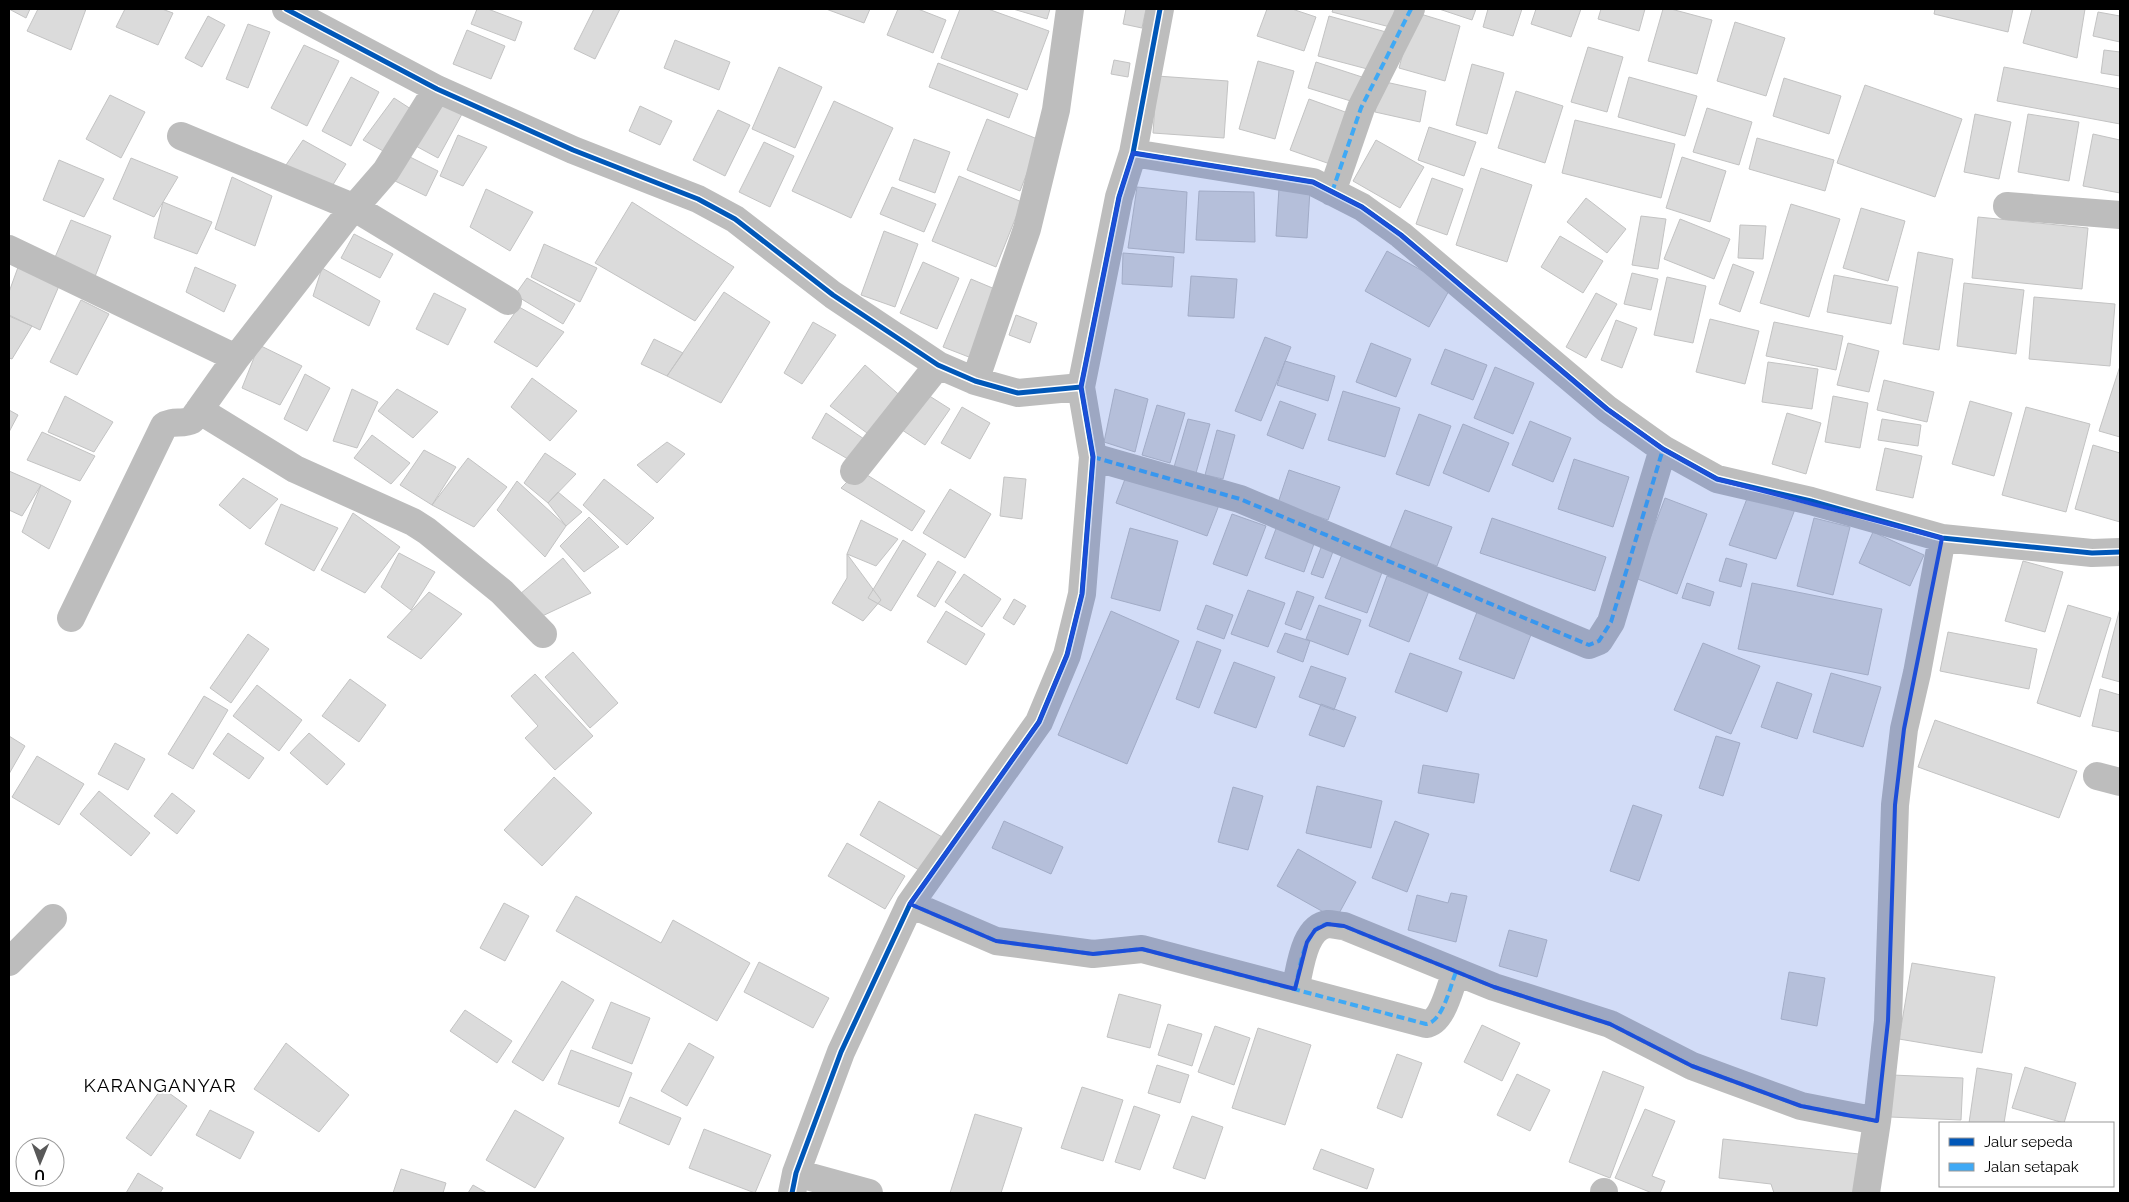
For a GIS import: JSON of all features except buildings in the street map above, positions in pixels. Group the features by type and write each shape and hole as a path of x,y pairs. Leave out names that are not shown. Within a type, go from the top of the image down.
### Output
{"street":[{"path":"975,381 1027,229 1056,110 1070,9"},
{"path":"869,1193 794,1183 841,1052 910,904 1038,722 1067,655 1082,594 1093,457 1081,387 1119,197 1133,153 1160,9"},
{"path":"1332,192 1361,108 1411,9"},
{"path":"301,12 437,89 572,150 698,199 735,219 833,295 938,364 975,381 1018,393 1081,387"},
{"path":"71,618 164,426 169,422 190,421 199,410 236,358 394,158 437,89"},
{"path":"181,136 355,208 508,301"},
{"path":"1133,153 1313,182 1362,208 1401,235 1607,409 1663,450 1717,479 1811,501 1942,538 2092,553 2120,552"},
{"path":"2007,206 2120,215"},
{"path":"9,249 236,358"},
{"path":"854,471 938,364"},
{"path":"199,410 294,469 427,530 502,592 543,634"},
{"path":"1093,457 1240,500 1589,645 1599,642 1611,622 1663,450"},
{"path":"1866,1193 1877,1121 1888,1021 1895,804 1904,728 1917,673 1942,538"},
{"path":"910,904 996,941 1033,944 1094,954 1142,949 1426,1024 1434,1022 1439,1016 1456,972"},
{"path":"9,962 53,918"},
{"path":"1295,989 1307,942 1314,930 1327,924 1344,926 1494,987 1610,1024 1692,1066 1801,1106 1877,1121"}],"highlighted area":[{"path":"1133,153 1313,182 1362,207 1401,235 1607,409 1663,449 1717,479 1942,538 1904,729 1895,805 1888,1021 1877,1121 1801,1106 1692,1066 1610,1024 1494,987 1344,926 1327,924 1315,930 1307,942 1295,989 1142,949 1093,954 996,941 910,904 1039,722 1067,655 1082,594 1093,457 1081,387 1119,197"}],"marked path":[{"path":"1332,192 1361,108 1411,9"},
{"path":"1093,457 1240,499 1589,645 1599,641 1611,622 1663,449"},
{"path":"910,904 996,941 1093,954 1142,949 1426,1024 1432,1022 1437,1017 1456,972"},
{"path":"1295,989 1304,951 1313,933 1320,927 1328,924 1344,926 1494,987 1610,1024 1692,1066 1801,1106 1877,1121"}],"cycle path":[{"path":"286,9 437,89 573,150 698,199 735,219 833,295 938,365 975,381 1018,393 1081,387"},
{"path":"792,1193 796,1173 841,1052 910,904 1039,722 1067,655 1082,594 1093,457 1081,387 1119,197 1133,153 1160,9"},
{"path":"1133,153 1313,182 1362,207 1401,235 1607,409 1663,449 1717,479 1811,501 1942,538 2092,553 2120,552"}],"district":[{"name":"KARANGANYAR","path":"160,1085"}]}
